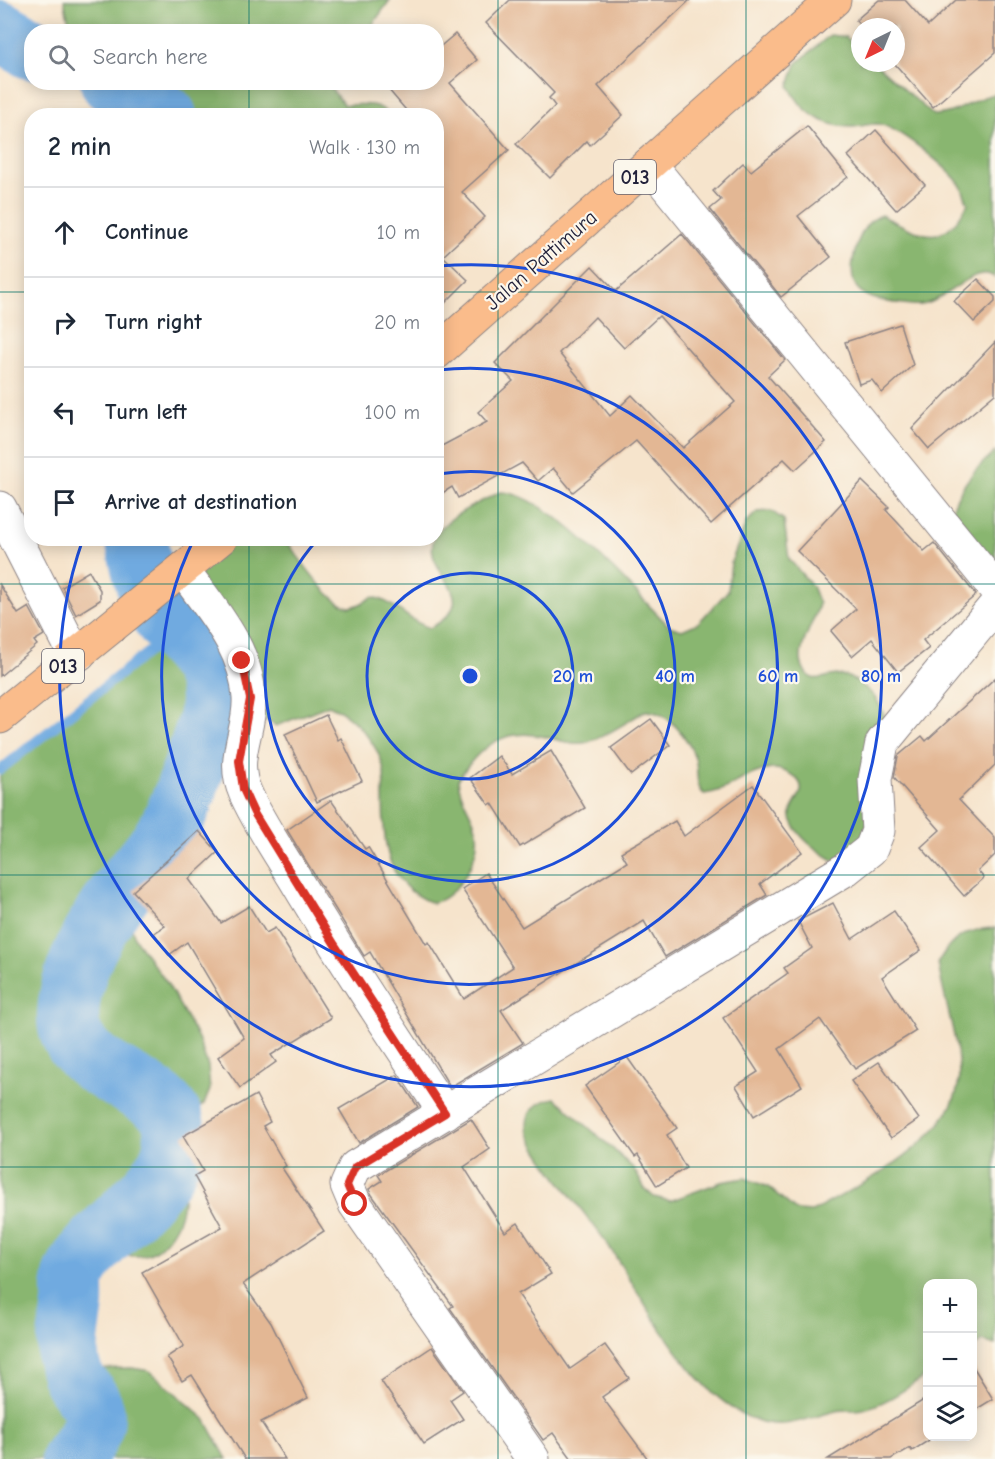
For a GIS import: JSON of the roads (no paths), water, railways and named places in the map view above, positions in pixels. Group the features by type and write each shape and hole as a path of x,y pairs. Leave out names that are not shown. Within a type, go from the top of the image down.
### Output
{"main road":[{"name":"Jalan Pattimura","path":"444,346 834,0"},
{"name":"013","path":"0,717 211,546"}],"street":[{"path":"649,165 995,588"},
{"path":"0,508 68,641 79,654"},
{"path":"175,576 222,625 242,661 250,699 239,761 243,789 254,813 335,945 445,1113"},
{"path":"533,1459 355,1204 347,1185 355,1167 846,869 871,849 878,831 875,779 882,743 995,606"}],"waterway":[{"path":"0,31 24,44"},
{"path":"128,90 141,96 156,108"},
{"path":"72,1459 89,1433 94,1416 89,1401 74,1379 68,1360 74,1276 88,1254 157,1182 169,1162 175,1141 172,1119 164,1107 151,1096 98,1065 83,1052 72,1036 68,1017 73,983 86,949 103,917 158,845 174,819 204,735 210,716 211,703 209,681 198,658 163,618 152,598 143,573 138,546"},
{"path":"0,770 176,630"}]}
